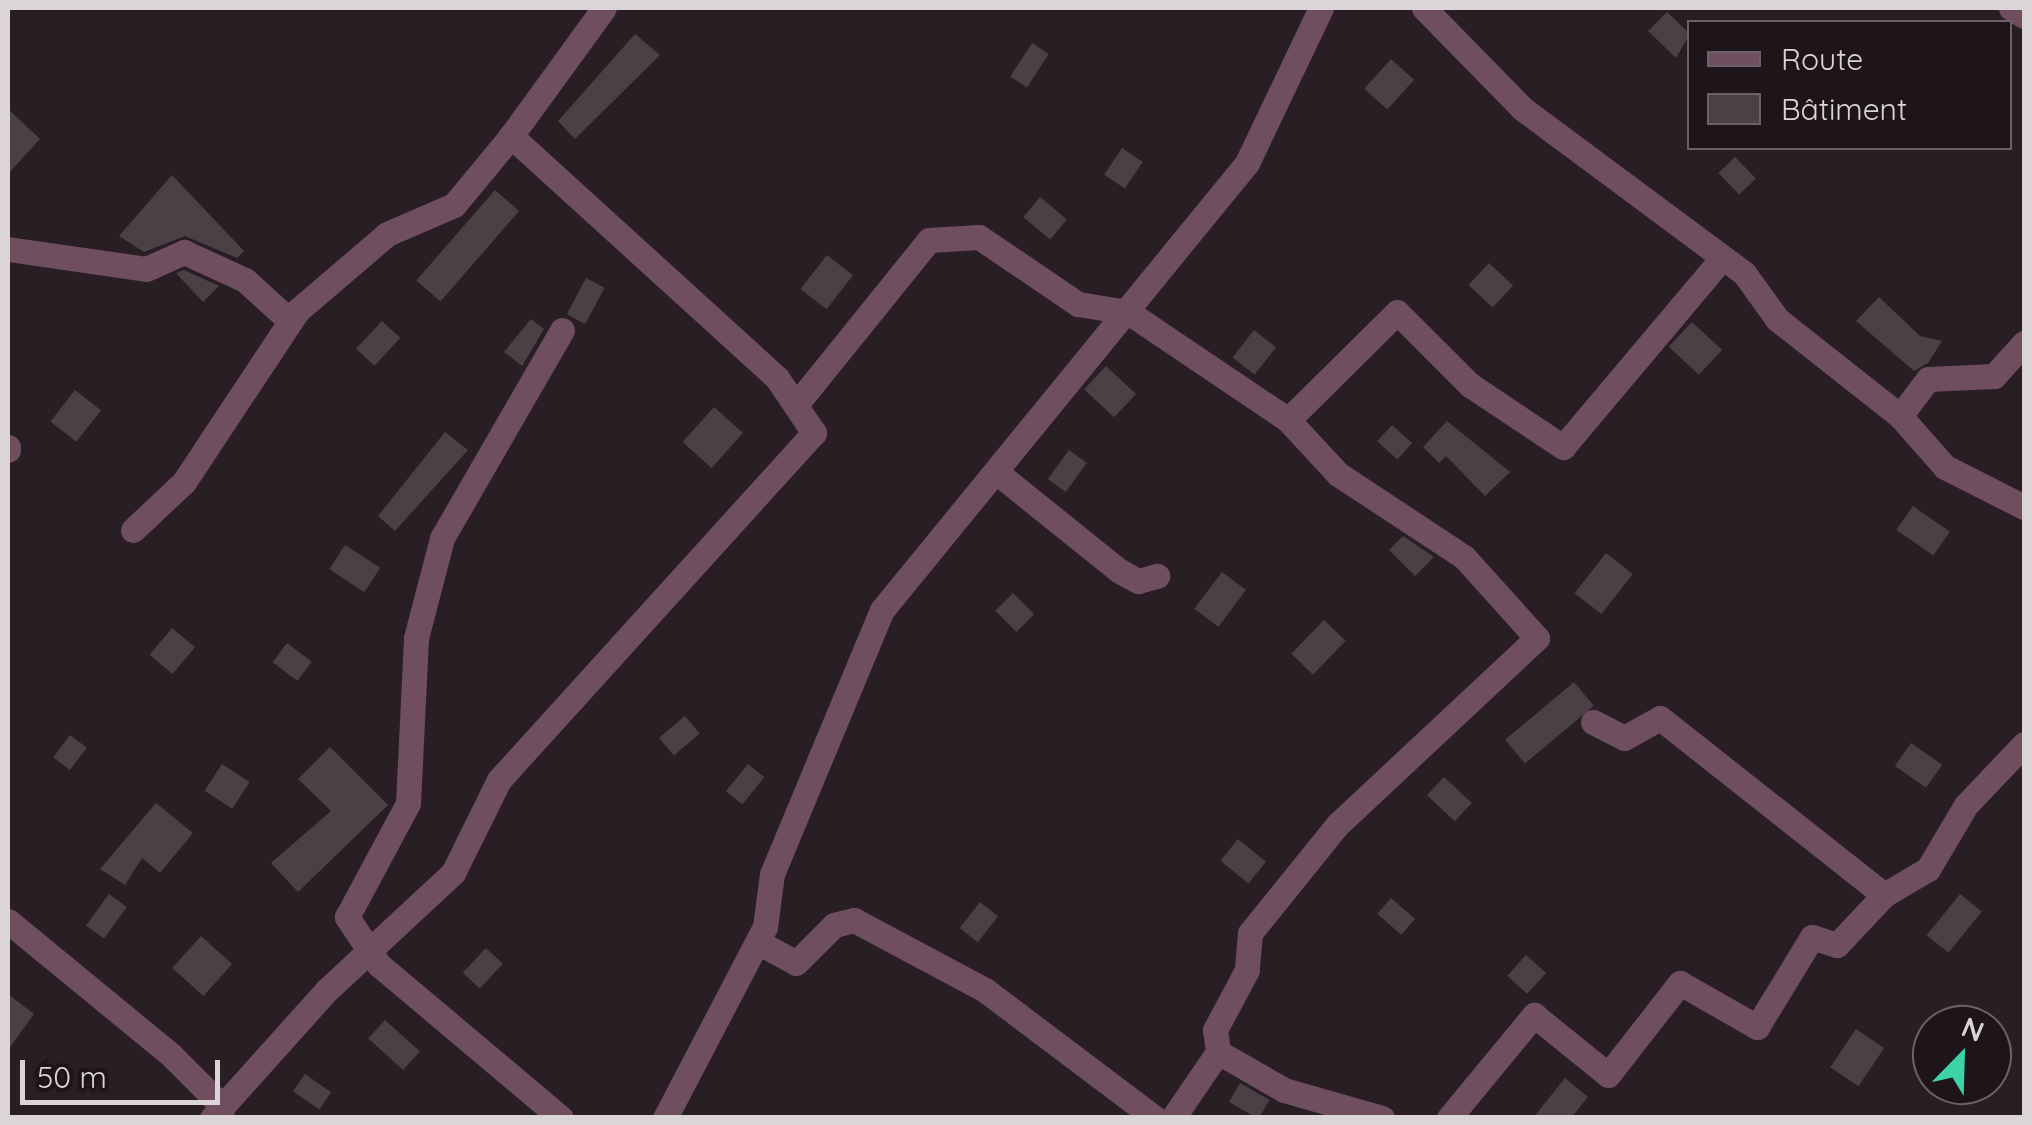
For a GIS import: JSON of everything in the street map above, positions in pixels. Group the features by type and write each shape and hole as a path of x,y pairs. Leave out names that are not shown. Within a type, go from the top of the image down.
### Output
{"street":[{"path":"133,530 184,482 290,321 388,234 454,206 511,136 604,8"},
{"path":"665,1118 758,942 772,874 882,610 1000,474 1128,312 1166,252 1247,163 1321,8"},
{"path":"1424,8 1522,108 1722,258 1792,332 1900,416 1945,467 2024,507"},
{"path":"2011,8 2024,16"},
{"path":"8,922 218,1114 371,949 453,873 498,780 640,634 754,492 810,442 812,418 799,400 511,136"},
{"path":"799,400 933,238 986,240 1078,304 1128,312 1288,420 1338,474 1464,557 1537,638 1292,878 1244,944 1247,970 1215,1030 1218,1052 1173,1118"},
{"path":"8,249 146,269 184,252 245,280 290,321"},
{"path":"1288,420 1397,312 1470,384 1562,447 1722,258"},
{"path":"562,330 494,439 430,570 414,653 408,803 348,912 371,949 493,1068 562,1118"},
{"path":"1900,416 1928,379 1994,376 2024,343"},
{"path":"1000,474 1118,570 1138,581 1157,576"},
{"path":"1592,722 1624,738 1660,718 1884,895"},
{"path":"1449,1118 1534,1015 1608,1075 1680,983 1757,1027 1812,936 1836,945 1884,895 1928,869 1966,805 2024,744"},
{"path":"758,942 791,964 839,921 854,920 984,990 1155,1118"},
{"path":"1218,1052 1284,1090 1382,1118"}],"building":[{"path":"1667,12 1687,31 1687,39 1676,58 1648,31"},
{"path":"635,34 660,55 575,139 558,121"},
{"path":"1032,43 1049,54 1027,87 1010,77"},
{"path":"1391,59 1414,80 1387,109 1364,89"},
{"path":"8,109 40,139 8,174"},
{"path":"1122,148 1143,162 1125,189 1104,175"},
{"path":"1735,157 1756,179 1739,195 1718,173"},
{"path":"172,175 244,251 237,258 185,236 144,252 119,236"},
{"path":"495,190 519,211 440,302 416,281"},
{"path":"1040,197 1067,219 1050,239 1023,217"},
{"path":"827,255 853,275 827,309 801,289"},
{"path":"1489,263 1513,286 1493,307 1469,285"},
{"path":"184,270 219,286 203,302 176,273"},
{"path":"586,278 605,288 585,324 567,314"},
{"path":"1879,297 1920,336 1942,341 1928,363 1914,371 1856,321"},
{"path":"531,319 544,329 522,366 504,352"},
{"path":"382,321 400,338 374,366 356,349"},
{"path":"1692,322 1722,350 1699,375 1669,347"},
{"path":"1254,330 1276,347 1255,375 1232,358"},
{"path":"1106,366 1136,394 1114,417 1084,389"},
{"path":"75,390 101,410 76,442 50,422"},
{"path":"714,407 743,433 712,468 683,442"},
{"path":"1447,421 1510,472 1485,496 1446,456 1439,463 1423,447"},
{"path":"1392,425 1412,443 1397,459 1377,441"},
{"path":"445,432 468,450 395,531 378,516"},
{"path":"1069,450 1087,463 1066,492 1048,479"},
{"path":"1913,506 1950,532 1933,556 1896,530"},
{"path":"1403,536 1434,557 1415,576 1389,550"},
{"path":"345,545 380,568 364,592 329,569"},
{"path":"1606,553 1633,574 1601,614 1575,593"},
{"path":"1222,572 1246,590 1218,627 1194,609"},
{"path":"1013,593 1034,614 1017,632 995,611"},
{"path":"1324,620 1346,641 1313,675 1291,654"},
{"path":"172,628 195,647 172,674 150,655"},
{"path":"287,643 312,662 297,681 273,662"},
{"path":"1574,682 1594,706 1525,764 1505,740"},
{"path":"685,716 700,734 674,755 659,738"},
{"path":"70,735 87,748 70,770 53,757"},
{"path":"1911,743 1942,765 1926,788 1895,766"},
{"path":"330,747 388,805 298,892 271,863 331,811 298,779"},
{"path":"222,764 250,782 232,809 205,791"},
{"path":"748,764 764,777 742,804 726,791"},
{"path":"1444,777 1472,803 1455,821 1427,795"},
{"path":"156,803 193,833 160,873 142,858 125,885 100,869"},
{"path":"1238,839 1266,862 1248,883 1220,861"},
{"path":"109,894 127,907 104,938 86,926"},
{"path":"1960,894 1982,912 1948,953 1927,935"},
{"path":"1391,898 1415,919 1401,935 1377,914"},
{"path":"980,902 998,916 978,942 960,928"},
{"path":"201,936 232,964 203,996 172,968"},
{"path":"486,948 503,964 480,989 463,973"},
{"path":"1526,955 1546,973 1527,994 1507,976"},
{"path":"8,994 34,1014 8,1050"},
{"path":"385,1020 420,1051 403,1070 368,1039"},
{"path":"1856,1029 1884,1048 1858,1086 1830,1067"},
{"path":"305,1074 331,1092 319,1110 293,1091"},
{"path":"1565,1078 1588,1097 1571,1118 1533,1118"},
{"path":"1240,1083 1269,1100 1259,1118 1229,1102"}]}
